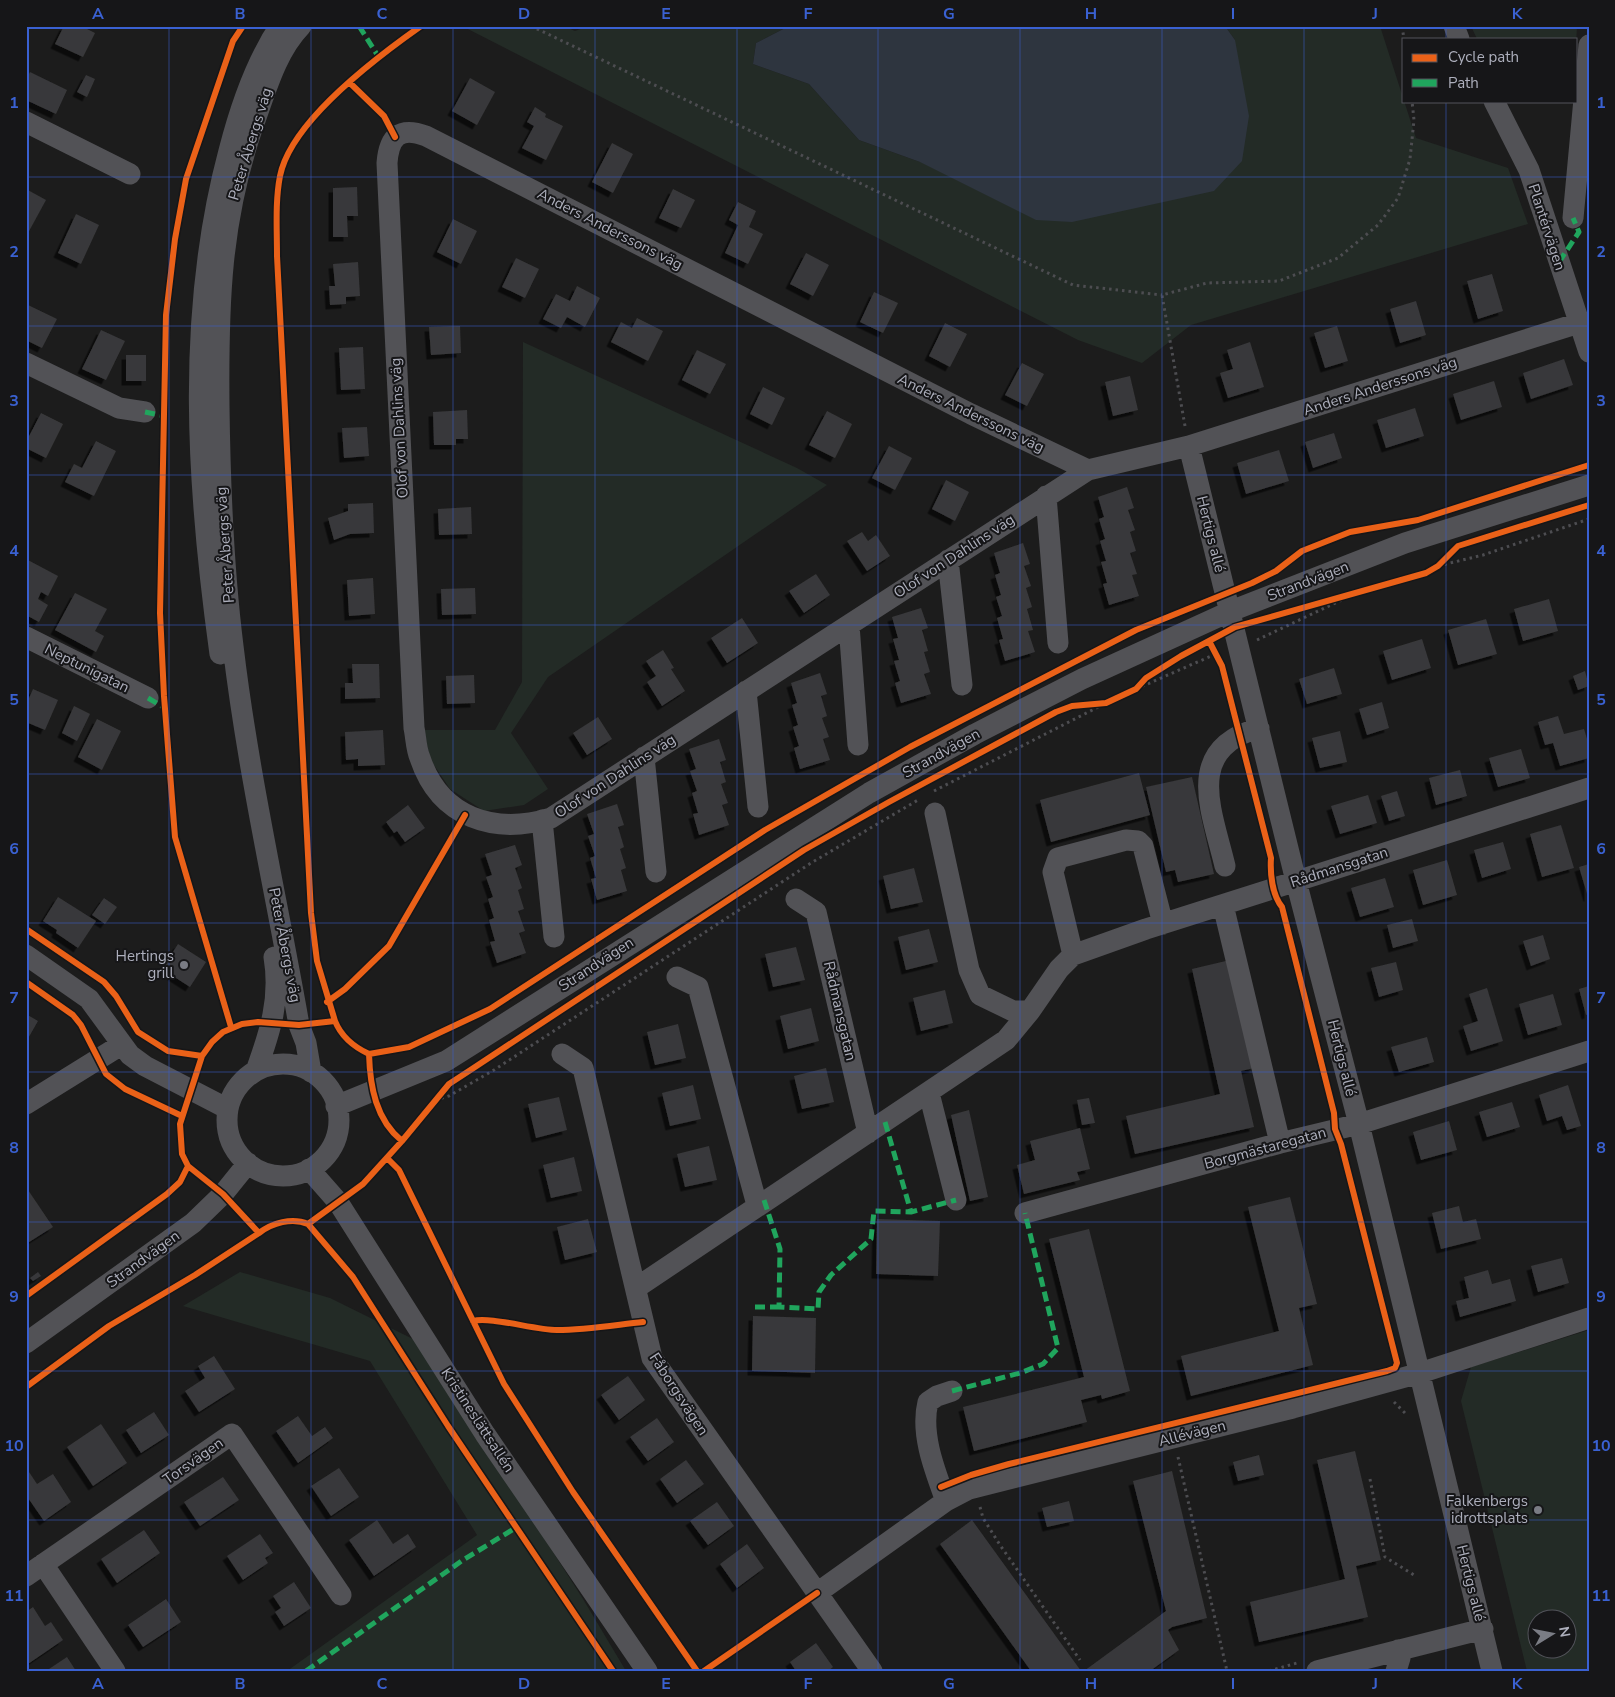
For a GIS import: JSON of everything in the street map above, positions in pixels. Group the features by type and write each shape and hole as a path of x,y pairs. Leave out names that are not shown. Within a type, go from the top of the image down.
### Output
{"street":[{"name":"Peter Åbergs väg","path":"256,1071 273,1025 277,979 220,653 212,596 202,470 200,326 204,277 215,207 224,167 243,102 266,47 280,26"},
{"name":"Peter Åbergs väg","path":"301,26 285,48 272,72 250,135 233,195 223,252 218,316 220,483 233,647 259,810 299,1025 306,1043 311,1072"},
{"path":"1454,26 1459,38"},
{"name":"Plantérvägen","path":"1573,218 1581,76 1589,45"},
{"name":"Plantérvägen","path":"1498,102 1529,170 1589,352"},
{"path":"26,122 130,174"},
{"name":"Anders Anderssons väg","path":"396,136 404,132 415,132 443,144 971,414 1088,470 1190,446 1579,322"},
{"name":"Olof von Dahlins väg","path":"396,136 388,148 387,163 414,728 419,757 428,778 444,798 465,815 490,824 516,825 551,818 1088,470"},
{"path":"26,363 119,408 145,412"},
{"name":"Hertigs allé","path":"1190,446 1296,881 1359,1124 1492,1671"},
{"name":"Strandvägen","path":"336,1106 446,1061 869,793 975,734 1082,679 1230,611 1404,543 1589,485"},
{"path":"1046,496 1058,643"},
{"path":"948,560 962,684"},
{"path":"848,625 858,745"},
{"name":"Neptunigatan","path":"26,637 148,698"},
{"path":"746,691 758,807"},
{"path":"1224,866 1209,798 1208,778 1211,763 1239,734 1259,728"},
{"path":"644,757 656,872"},
{"name":"Rådmansgatan","path":"636,1288 757,1205 929,1093 1006,1040 1030,1012 1059,969 1073,955 1163,924 1589,788"},
{"path":"928,802 969,970 980,996 1013,1011 1030,1012"},
{"path":"542,820 554,937"},
{"path":"1073,955 1053,872 1058,858 1126,840 1138,841 1143,846 1163,924"},
{"name":"Rådmansgatan","path":"796,899 816,912 868,1133"},
{"path":"1223,905 1280,1143"},
{"path":"26,955 89,1000 130,1055 145,1066 228,1110"},
{"path":"677,977 698,987 757,1205"},
{"path":"26,1104 121,1045"},
{"name":"Borgmästaregatan","path":"1025,1213 1280,1143 1359,1124 1589,1050"},
{"name":"Fåborgsvägen","path":"562,1054 583,1068 652,1358 872,1671"},
{"path":"287,1064 311,1072 327,1087 336,1106 338,1128 333,1142 321,1160 309,1169 288,1175 274,1175 260,1171 248,1163 232,1142 227,1123 228,1110 238,1087 256,1071 268,1066 287,1064"},
{"path":"929,1093 956,1200"},
{"name":"Strandvägen","path":"26,1343 193,1223 223,1194 248,1163"},
{"name":"Kristineslättsallén","path":"309,1169 338,1202 491,1442 647,1671"},
{"name":"Allévägen","path":"817,1592 946,1501 969,1488 1293,1408 1420,1373 1589,1318"},
{"path":"946,1501 933,1465 925,1424 928,1402 937,1396 952,1391"},
{"name":"Torsvägen","path":"115,1671 35,1570 232,1434 341,1595"},
{"path":"1311,1666 1397,1660 1483,1629"}],"path":[{"path":"531,26 1073,285 1162,295 1207,282 1279,280 1338,258 1378,225 1398,198 1410,159 1414,120 1412,102"},
{"path":"1162,295 1190,446"},
{"path":"1438,566 1483,555 1589,519"},
{"path":"1438,566 1451,553"},
{"path":"1316,604 1350,596"},
{"path":"1136,689 1146,678 1160,669"},
{"path":"1082,705 1106,703"},
{"path":"435,1100 450,1096 494,1070 811,863 928,802 1106,703"},
{"path":"435,1100 444,1090"},
{"path":"1389,1397 1406,1414 1409,1421"},
{"path":"1177,1451 1227,1671"},
{"path":"1370,1479 1385,1557 1414,1575"},
{"path":"977,1499 983,1518 1000,1545 1080,1660"},
{"path":"1269,1671 1311,1666"}],"shaded area":[{"path":"462,26 564,26 575,31 588,26 789,26 756,43 753,64 809,84 859,140 920,162 1235,40 1225,26 1380,26 1402,94 1402,102 1404,102 1416,138 1508,168 1528,224 1191,325 1142,363 1078,340"},
{"path":"789,26 1225,26 1235,40 1249,116 1242,161 1214,191 1072,222 1036,220 920,162 859,140 809,84 753,64 756,43"},
{"path":"1471,26 1577,26 1576,38 1477,38"},
{"path":"523,342 797,468 827,485 548,677 511,733 548,789 524,805 484,811 450,789 430,759 424,730 495,730 522,682"},
{"path":"240,1272 330,1298 419,1342 583,1599 626,1671 287,1671 477,1535 370,1361 183,1306"},
{"name":"Falkenbergs idrottsplats","path":"1589,1330 1589,1671 1527,1671 1461,1401 1471,1367"}],"building":[{"path":"64,26 81,26 95,33 83,57 55,44"},
{"path":"30,72 67,90 56,114 26,100 26,80"},
{"path":"86,75 95,79 87,97 77,92"},
{"path":"470,78 495,92 477,125 452,111"},
{"path":"535,107 546,114 545,117 563,126 546,160 522,148 534,126 527,122"},
{"path":"612,143 633,154 613,193 592,182"},
{"path":"357,187 358,216 347,216 348,237 333,237 333,188"},
{"path":"26,189 46,200 28,233 26,232"},
{"path":"673,189 695,200 681,228 659,218"},
{"path":"738,202 756,211 749,227 763,234 748,264 725,253 738,225 729,220"},
{"path":"76,214 99,225 81,264 58,253"},
{"path":"453,219 477,231 461,264 437,252"},
{"path":"806,253 829,265 813,296 790,284"},
{"path":"516,258 539,269 525,298 502,287"},
{"path":"358,262 360,296 346,297 346,304 330,305 329,286 335,286 333,264"},
{"path":"1492,274 1503,311 1478,319 1467,281"},
{"path":"577,286 600,298 585,327 567,317 561,328 543,319 556,294 570,301"},
{"path":"874,292 898,303 883,333 860,322"},
{"path":"1416,301 1426,335 1400,343 1390,309"},
{"path":"26,304 57,319 42,348 26,340"},
{"path":"637,318 663,331 648,361 611,342 621,322 632,328"},
{"path":"945,323 967,334 950,367 929,356"},
{"path":"460,326 461,353 431,355 429,327"},
{"path":"1337,326 1348,361 1325,368 1314,333"},
{"path":"101,330 125,341 106,380 82,369"},
{"path":"1250,342 1264,387 1228,398 1220,373 1233,369 1227,350"},
{"path":"363,347 365,389 341,390 339,348"},
{"path":"697,350 726,364 710,394 682,380"},
{"path":"126,355 146,355 146,381 126,381"},
{"path":"1564,359 1573,385 1531,399 1523,373"},
{"path":"1022,363 1044,374 1027,406 1005,395"},
{"path":"1130,376 1138,410 1113,416 1105,382"},
{"path":"1494,381 1502,407 1461,420 1453,394"},
{"path":"763,387 785,398 772,425 750,414"},
{"path":"1415,408 1424,436 1386,448 1377,420"},
{"path":"467,410 468,439 456,439 456,445 434,445 433,412"},
{"path":"827,411 852,424 835,458 809,445"},
{"path":"41,413 63,424 46,458 26,448 26,442"},
{"path":"367,427 369,456 344,458 342,428"},
{"path":"1334,433 1342,458 1313,468 1305,442"},
{"path":"96,441 116,451 94,496 65,482 74,464 82,468"},
{"path":"889,446 912,458 895,490 872,478"},
{"path":"1279,450 1289,481 1246,494 1237,463"},
{"path":"946,480 969,492 955,521 932,509"},
{"path":"1127,487 1134,508 1128,510 1135,530 1130,532 1136,551 1130,553 1137,574 1132,575 1139,596 1109,605 1103,584 1107,583 1101,562 1106,561 1100,541 1105,539 1099,519 1104,517 1098,497"},
{"path":"373,503 374,533 350,534 334,540 328,518 348,511 348,504"},
{"path":"471,507 472,534 439,535 438,509"},
{"path":"862,532 868,541 876,535 890,556 867,571 847,541"},
{"path":"1023,543 1030,564 1024,566 1031,586 1026,588 1032,607 1027,609 1033,630 1028,631 1035,652 1005,661 999,640 1003,639 997,618 1002,616 996,597 1001,595 995,575 1000,573 994,553"},
{"path":"26,559 58,576 48,596 41,592 38,599 48,605 39,622 26,615"},
{"path":"816,574 830,595 804,613 789,591"},
{"path":"373,578 375,614 349,616 347,580"},
{"path":"475,588 476,614 442,615 441,589"},
{"path":"75,593 107,609 95,631 104,636 96,652 55,630"},
{"path":"1549,599 1558,631 1523,641 1514,609"},
{"path":"921,608 928,628 922,630 928,651 924,652 930,672 924,674 931,694 901,703 895,683 900,681 894,661 899,660 893,639 898,638 892,617"},
{"path":"742,618 758,643 727,663 711,638"},
{"path":"1486,619 1497,654 1458,665 1448,630"},
{"path":"1422,639 1431,668 1392,680 1383,651"},
{"path":"663,650 674,668 671,669 685,691 662,706 647,682 656,676 646,661"},
{"path":"352,664 379,664 380,698 345,699 345,683 353,683"},
{"path":"1334,668 1342,694 1307,704 1299,679"},
{"path":"1585,671 1589,686 1578,690 1573,676"},
{"path":"820,673 827,694 821,696 827,716 822,718 829,737 823,739 830,760 800,769 794,748 799,746 793,727 798,725 792,705 797,703 791,683"},
{"path":"474,675 475,703 447,704 446,676"},
{"path":"33,689 58,700 45,730 26,722 26,705"},
{"path":"1382,702 1389,728 1367,735 1359,709"},
{"path":"74,706 90,714 77,741 62,733"},
{"path":"1558,716 1564,734 1584,729 1589,745 1589,758 1560,766 1553,743 1545,745 1538,722"},
{"path":"598,717 612,739 587,755 573,733"},
{"path":"97,719 121,731 102,770 78,757"},
{"path":"383,730 385,765 358,766 358,759 346,760 345,732"},
{"path":"1340,731 1347,762 1320,768 1312,738"},
{"path":"719,739 726,760 720,762 726,782 721,784 728,803 722,805 729,825 699,835 693,814 698,813 692,793 697,791 690,771 696,769 689,749"},
{"path":"1521,749 1530,778 1498,787 1489,758"},
{"path":"1460,770 1467,796 1436,805 1429,778"},
{"path":"1139,773 1150,815 1051,842 1040,800"},
{"path":"1192,777 1214,874 1178,882 1175,870 1166,872 1146,787"},
{"path":"1397,791 1405,816 1389,821 1381,796"},
{"path":"1368,795 1377,823 1340,834 1331,806"},
{"path":"617,804 624,825 618,827 624,847 620,849 626,868 621,870 627,891 597,900 591,879 596,878 590,858 595,856 588,836 594,834 587,814"},
{"path":"408,805 425,828 405,842 397,831 394,833 386,822"},
{"path":"1561,825 1574,868 1542,877 1530,834"},
{"path":"1503,842 1511,869 1482,878 1474,850"},
{"path":"515,845 522,865 515,868 522,888 518,890 524,909 518,911 525,931 519,933 526,953 497,963 490,942 495,941 489,920 494,918 488,899 493,897 486,877 492,875 485,854"},
{"path":"1447,860 1457,895 1423,905 1413,870"},
{"path":"1589,864 1589,897 1588,897 1579,867"},
{"path":"914,868 923,902 891,909 883,876"},
{"path":"1385,878 1394,907 1360,917 1351,888"},
{"path":"58,897 96,921 78,948 56,933 57,930 43,921"},
{"path":"104,898 117,907 105,924 92,915"},
{"path":"1412,919 1418,941 1393,948 1387,925"},
{"path":"929,929 938,962 906,970 898,937"},
{"path":"1543,935 1550,959 1531,966 1523,941"},
{"name":"Hertings grill","path":"178,944 206,962 190,987 162,969"},
{"path":"796,947 805,980 773,987 765,954"},
{"path":"1230,960 1254,1068 1241,1071 1254,1127 1135,1154 1126,1116 1220,1094 1192,969"},
{"path":"1396,962 1403,990 1379,997 1371,968"},
{"path":"1589,986 1589,1014 1586,1015 1579,989"},
{"path":"1487,988 1503,1041 1471,1051 1463,1026 1478,1021 1469,994"},
{"path":"945,990 953,1023 921,1031 913,998"},
{"path":"1553,994 1562,1025 1528,1035 1519,1004"},
{"path":"811,1008 819,1041 788,1049 780,1016"},
{"path":"26,1014 38,1021 26,1042"},
{"path":"678,1024 686,1058 655,1065 647,1032"},
{"path":"1427,1037 1434,1062 1399,1072 1391,1047"},
{"path":"826,1068 834,1102 802,1109 794,1076"},
{"path":"693,1085 701,1119 670,1126 662,1093"},
{"path":"1568,1085 1581,1126 1567,1130 1562,1116 1547,1121 1539,1095"},
{"path":"559,1097 567,1130 536,1138 528,1104"},
{"path":"1089,1098 1095,1123 1082,1125 1077,1100"},
{"path":"1512,1102 1520,1127 1487,1137 1479,1112"},
{"path":"969,1110 988,1197 970,1201 951,1115"},
{"path":"1449,1121 1457,1150 1421,1160 1413,1132"},
{"path":"1080,1128 1090,1169 1077,1172 1080,1180 1024,1194 1017,1165 1035,1160 1030,1141"},
{"path":"709,1146 717,1180 685,1187 677,1154"},
{"path":"574,1157 582,1191 551,1198 543,1165"},
{"path":"26,1187 53,1227 26,1244"},
{"path":"1290,1197 1317,1304 1299,1308 1313,1365 1191,1396 1181,1356 1279,1331 1248,1207"},
{"path":"1459,1206 1463,1222 1476,1219 1481,1239 1441,1249 1432,1213"},
{"path":"588,1219 597,1252 565,1260 557,1227"},
{"path":"877,1219 940,1221 938,1276 876,1274"},
{"path":"1089,1229 1130,1391 1102,1399 1101,1395 1081,1400 1087,1422 974,1451 963,1407 1084,1377 1049,1239"},
{"path":"1562,1258 1569,1283 1538,1292 1531,1266"},
{"path":"1488,1270 1492,1284 1510,1279 1516,1301 1460,1317 1456,1301 1469,1298 1464,1277"},
{"path":"38,1272 41,1276 33,1281 30,1278"},
{"path":"753,1316 816,1318 815,1373 752,1371"},
{"path":"214,1356 235,1389 199,1412 185,1391 205,1378 198,1366"},
{"path":"628,1376 645,1400 619,1420 601,1395"},
{"path":"154,1412 169,1435 141,1453 126,1430"},
{"path":"298,1416 312,1436 325,1427 333,1438 298,1463 276,1431"},
{"path":"657,1418 674,1442 648,1461 630,1437"},
{"path":"101,1424 127,1463 93,1486 67,1447"},
{"path":"1355,1451 1381,1560 1356,1566 1368,1617 1259,1642 1250,1602 1345,1579 1317,1460"},
{"path":"1259,1455 1264,1475 1238,1481 1233,1462"},
{"path":"686,1460 704,1484 677,1503 660,1479"},
{"path":"339,1468 359,1497 331,1516 311,1486"},
{"path":"1172,1471 1207,1618 1172,1627 1168,1630 1179,1650 1150,1671 1084,1671 1166,1611 1133,1481"},
{"path":"29,1472 37,1484 53,1474 71,1502 44,1521 26,1495 26,1474"},
{"path":"223,1477 239,1500 200,1526 184,1502"},
{"path":"1069,1501 1074,1521 1047,1527 1042,1508"},
{"path":"717,1502 734,1526 708,1545 690,1521"},
{"path":"377,1520 393,1544 408,1534 416,1547 374,1576 349,1540"},
{"path":"972,1520 1081,1671 1031,1671 940,1544"},
{"path":"144,1530 160,1553 117,1583 101,1559"},
{"path":"260,1534 273,1553 265,1558 268,1563 243,1580 227,1556"},
{"path":"747,1544 764,1568 737,1588 720,1564"},
{"path":"294,1582 311,1608 284,1626 275,1612 281,1608 273,1596"},
{"path":"166,1599 181,1622 143,1647 128,1625"},
{"path":"33,1607 45,1626 51,1622 63,1640 28,1664 26,1661 26,1612"},
{"path":"816,1643 833,1667 828,1671 796,1671 790,1662"},
{"path":"67,1657 76,1671 46,1671"}],"marked path":[{"path":"359,26 378,56"},
{"path":"1559,262 1579,232 1573,218"},
{"path":"145,412 164,416"},
{"path":"148,698 165,708"},
{"path":"885,1122 911,1212 956,1200"},
{"path":"764,1200 780,1249 779,1307 818,1309 819,1292 831,1275 871,1239 874,1211 911,1212"},
{"path":"952,1391 1020,1373 1043,1364 1058,1348 1025,1213"},
{"path":"755,1307 779,1307"},
{"path":"306,1671 463,1560 517,1527"}],"cycle path":[{"path":"231,1027 175,837 164,696 160,613 166,315 175,239 186,179 233,41 243,26"},
{"path":"335,1021 317,961 311,913 277,256 277,196 280,176 287,155 300,134 338,92 382,55 421,26"},
{"path":"350,83 384,116 395,137"},
{"path":"369,1054 373,1090 380,1113 393,1133 402,1141 363,1184 308,1224 295,1221 282,1222 270,1226 259,1233 223,1194 188,1166 182,1154 180,1124 202,1056 212,1042 223,1032 242,1024 258,1022 299,1025 335,1021 341,1032 349,1040 369,1054 409,1047 490,1009 765,830 910,747 1136,630 1252,583 1276,571 1302,551 1350,532 1418,520 1589,465"},
{"path":"402,1141 449,1084 804,850 1056,712 1072,706 1106,703 1136,689 1146,678 1181,656 1235,627 1426,573 1438,566 1458,546 1589,505"},
{"path":"941,1487 971,1475 1009,1464 1387,1371 1395,1368 1397,1363 1341,1144 1335,1129 1334,1113 1282,907 1274,890 1271,877 1271,858 1222,666 1209,641"},
{"path":"327,1002 345,989 389,946 465,815"},
{"path":"26,929 104,982 116,996 138,1032 168,1051 202,1056"},
{"path":"26,982 73,1015 81,1025 106,1074 125,1089 182,1116"},
{"path":"388,1159 399,1170 504,1384 573,1492 697,1671"},
{"path":"26,1296 167,1194 180,1182 188,1166"},
{"path":"308,1224 353,1277 448,1426 613,1671"},
{"path":"26,1387 109,1326 195,1275 259,1233"},
{"path":"473,1321 490,1320 557,1330 643,1322"},
{"path":"704,1671 817,1593"}],"place":[{"name":"Hertings grill","path":"184,965"},
{"name":"Falkenbergs idrottsplats","path":"1538,1510"}]}
